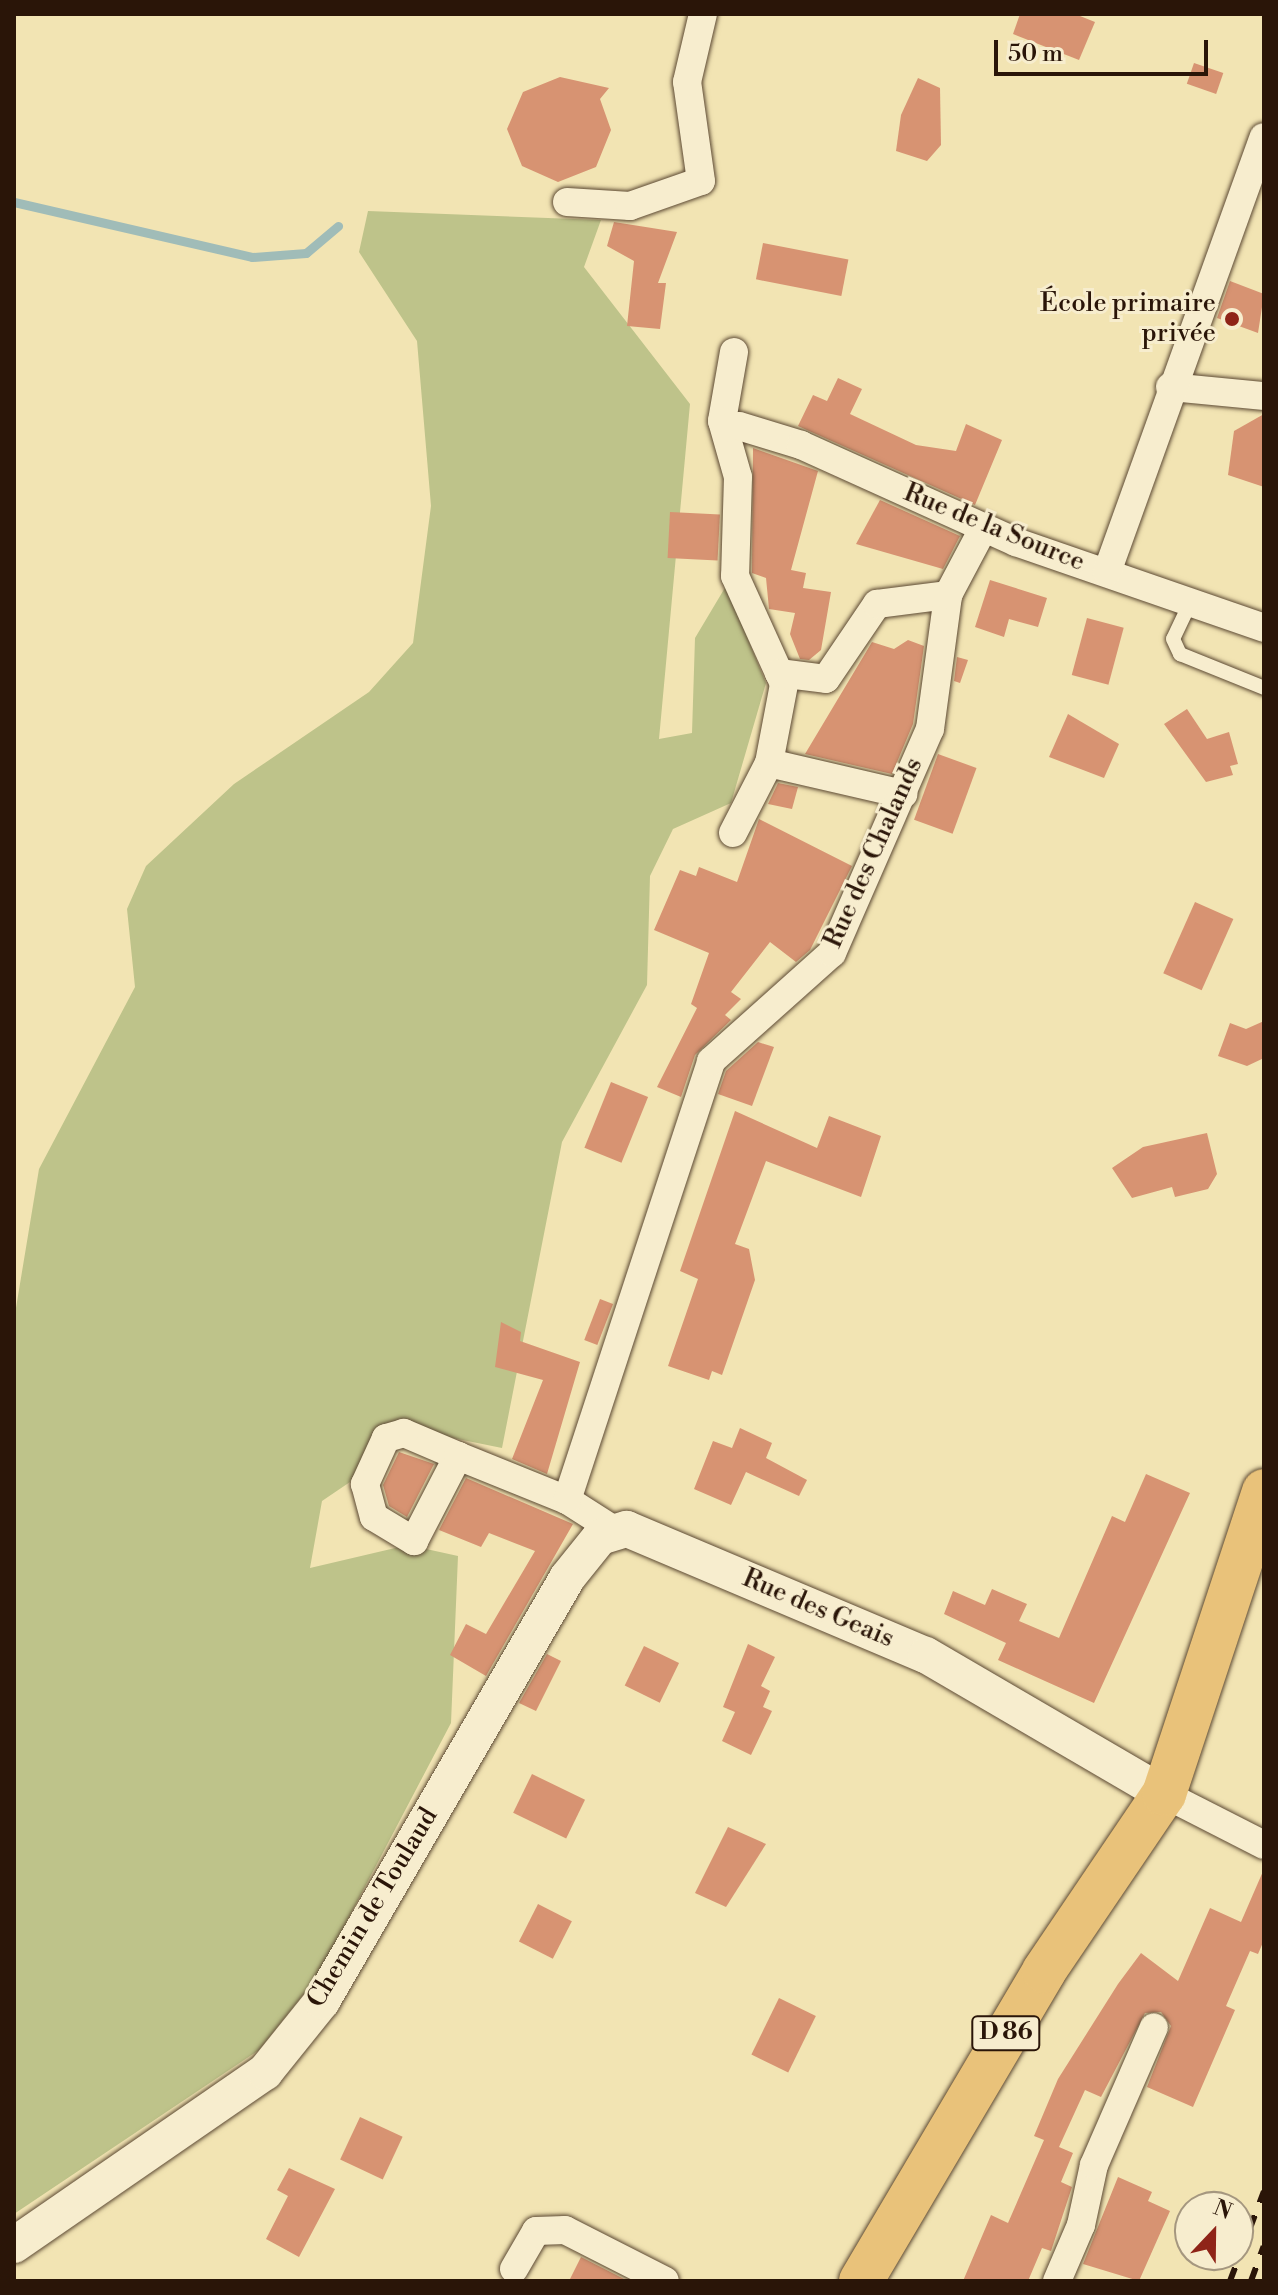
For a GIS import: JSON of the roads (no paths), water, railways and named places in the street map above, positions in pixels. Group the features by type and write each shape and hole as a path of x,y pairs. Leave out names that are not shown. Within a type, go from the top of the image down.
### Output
{"main road":[{"name":"D 86","path":"861,2281 1044,1971 1164,1794 1264,1491"}],"street":[{"path":"567,202 630,206 701,181 687,82 703,14"},
{"path":"1107,572 1170,387 1264,137"},
{"path":"733,833 769,763 784,684 735,576 738,477 726,428 734,352"},
{"path":"1170,387 1264,396"},
{"name":"Rue de la Source","path":"726,428 801,445 984,527 1192,599 1264,628"},
{"name":"Rue des Chalands","path":"567,1500 711,1061 832,953 930,729 948,595 984,527"},
{"path":"779,673 826,679 877,604 948,595"},
{"path":"769,763 903,794"},
{"name":"Rue des Geais","path":"458,1456 567,1500 617,1532 627,1529 926,1655 1164,1794"},
{"name":"Chemin de Toulaud","path":"14,2245 265,2072 322,2001 567,1578 600,1537 617,1532"},
{"path":"1164,1794 1264,1845"},
{"path":"1057,2281 1081,2225 1094,2165 1154,2027"},
{"path":"514,2269 536,2231 565,2230 657,2279"}],"lane":[{"path":"1192,599 1173,639 1180,654 1264,688"}],"waterway":[{"path":"14,202 252,257 306,253 338,226"}],"railway":[{"path":"1230,2281 1264,2191"},
{"path":"1251,2281 1264,2246"}],"place":[{"name":"École primaire privée","path":"1232,319"}]}
